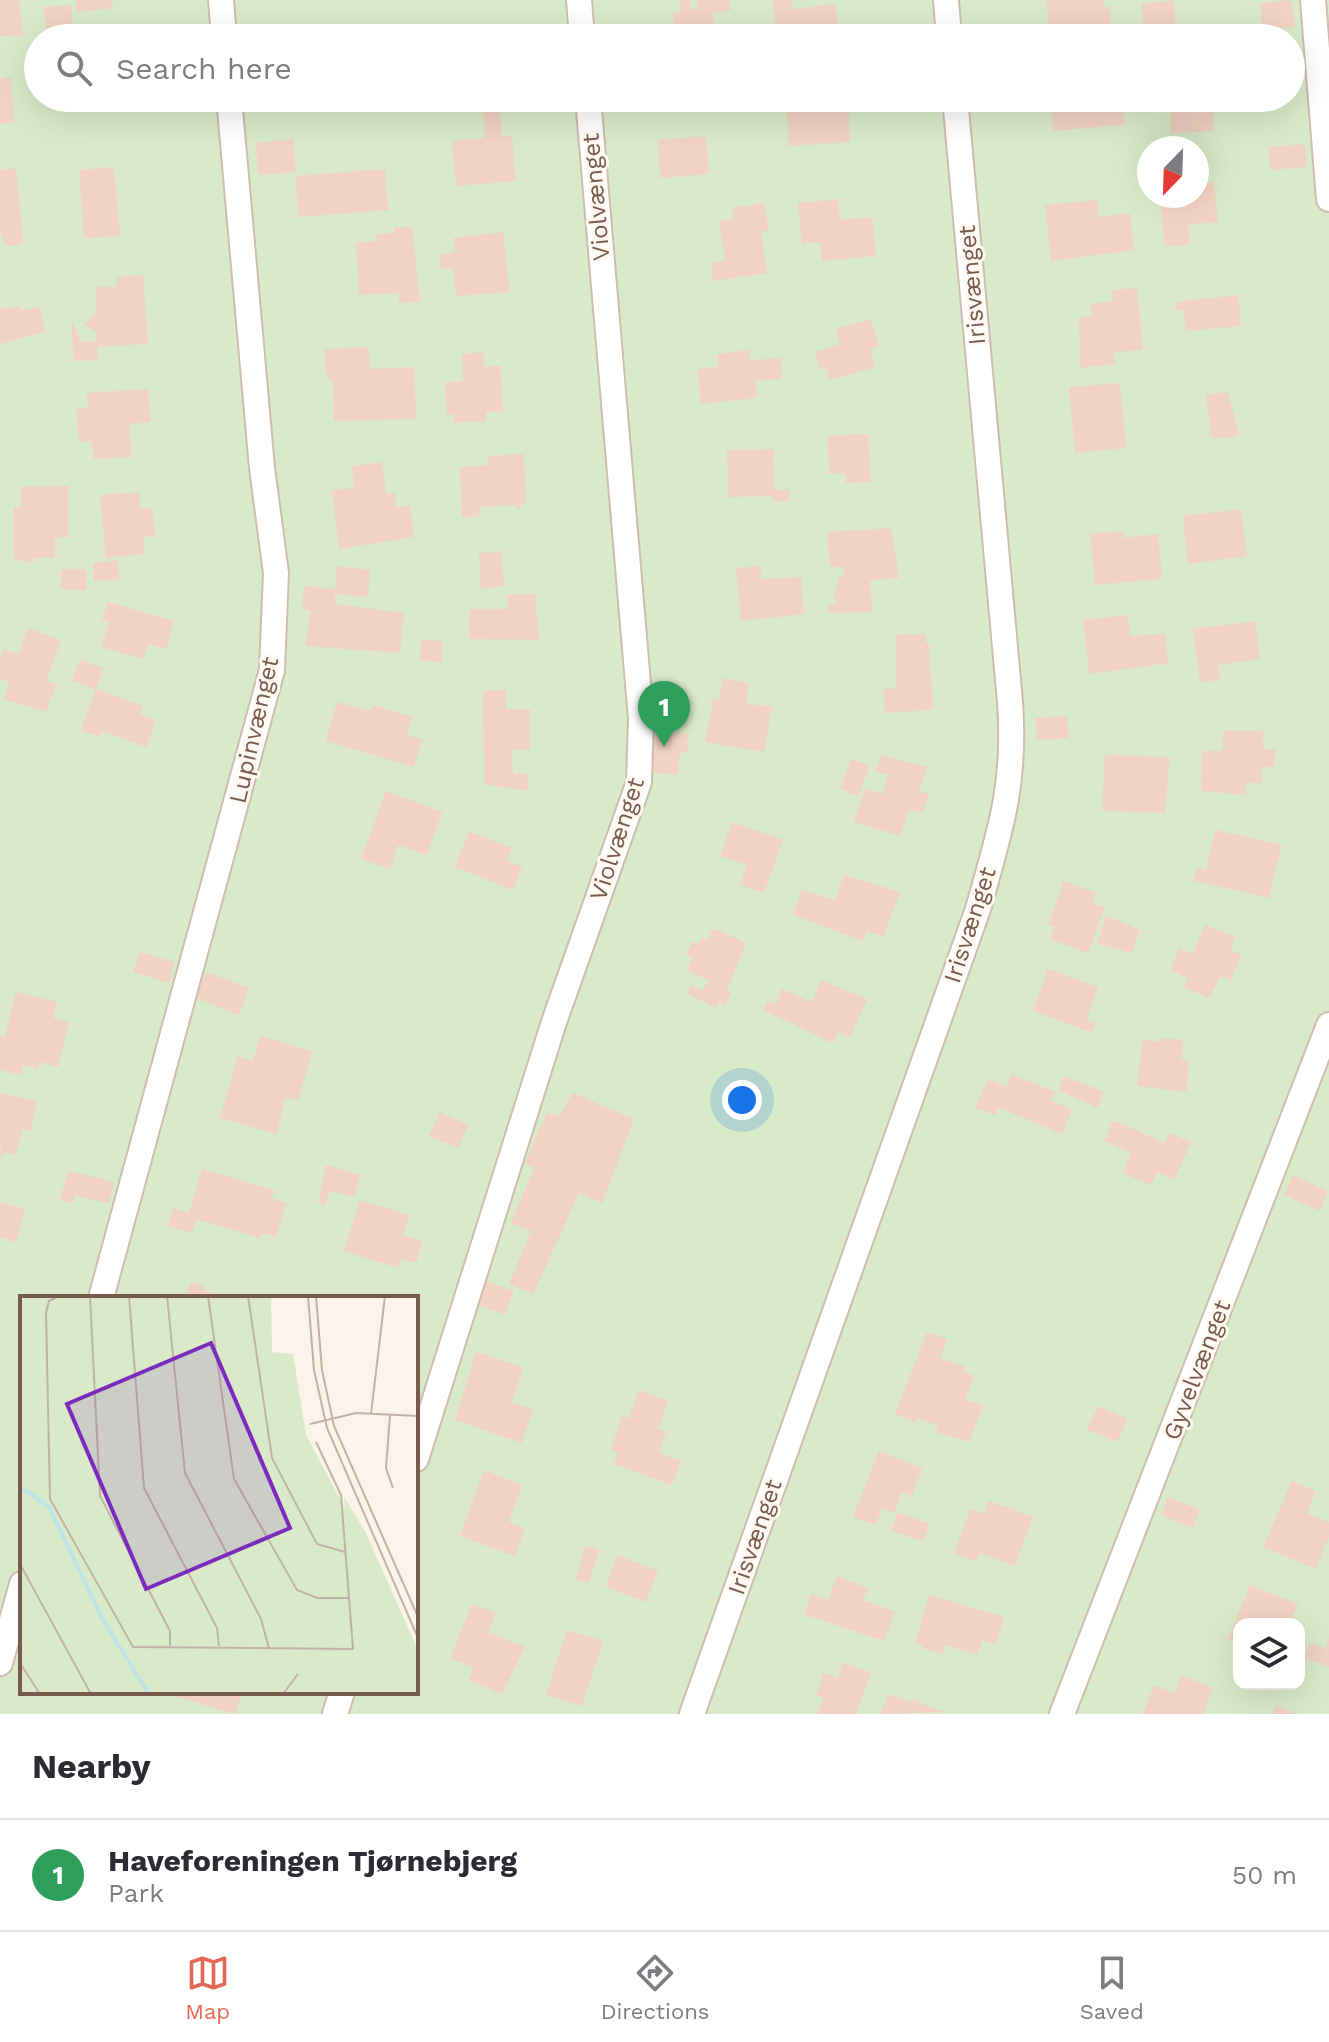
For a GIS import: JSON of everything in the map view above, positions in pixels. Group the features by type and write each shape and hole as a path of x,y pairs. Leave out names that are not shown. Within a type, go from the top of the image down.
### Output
{"lane":[{"path":"221,0 223,24"},
{"path":"579,0 581,24"},
{"path":"946,0 948,24"},
{"path":"1313,0 1329,199"},
{"name":"Lupinvænget","path":"102,1296 272,670 276,573 262,468 230,112"},
{"name":"Violvænget","path":"418,1453 554,1022 639,782 641,719 589,112"},
{"name":"Irisvænget","path":"692,1714 978,909 1008,804 1014,753 956,112"},
{"name":"Gyvelvænget","path":"1062,1714 1329,1025"},
{"path":"0,1663 20,1591"},
{"path":"335,1714 341,1694"}],"green space":[{"path":"0,0 1329,0 1329,1714 0,1714"}],"building":[{"path":"0,0 19,0 23,36 0,36"},
{"path":"76,0 112,0 113,8 77,12"},
{"path":"680,0 690,0 691,10 698,9 697,0 729,0 730,11 713,12 714,24 674,24 673,13 681,12"},
{"path":"773,0 792,0 793,9 835,4 837,24 775,24"},
{"path":"1047,0 1103,0 1104,7 1110,7 1111,24 1048,24"},
{"path":"1173,0 1176,24 1144,24 1142,4"},
{"path":"1292,0 1295,24 1262,24 1260,3"},
{"path":"71,5 73,24 45,24 44,7"},
{"path":"11,77 14,123 0,124 0,78"},
{"path":"483,112 500,112 502,136 512,136 516,181 456,186 452,141 485,138"},
{"path":"787,112 849,112 850,142 789,146"},
{"path":"1051,112 1123,112 1124,125 1053,131"},
{"path":"1170,112 1213,112 1214,131 1171,133"},
{"path":"706,136 709,174 660,178 658,140"},
{"path":"293,139 296,172 258,175 256,143"},
{"path":"1305,144 1307,167 1270,170 1268,147"},
{"path":"114,167 120,236 84,238 79,170"},
{"path":"16,168 23,244 5,246 0,230 0,170"},
{"path":"385,169 388,210 299,217 295,176"},
{"path":"1209,182 1214,182 1218,222 1188,225 1190,244 1165,247 1161,208 1209,208"},
{"path":"838,199 840,220 872,217 876,256 822,261 820,242 802,244 798,203"},
{"path":"1097,200 1099,217 1130,213 1134,250 1051,261 1045,205"},
{"path":"764,203 769,230 761,232 767,273 713,281 711,263 725,261 719,221 734,219 732,208"},
{"path":"394,227 412,227 420,302 399,303 399,293 359,295 356,242 377,241 376,234 394,233"},
{"path":"503,232 510,292 456,296 453,268 441,269 439,255 455,252 453,238"},
{"path":"143,275 148,344 97,347 99,360 74,361 71,319 81,342 97,341 97,332 85,324 96,313 96,287 116,287 117,277"},
{"path":"1137,288 1143,350 1114,352 1115,364 1080,368 1079,317 1092,316 1090,304 1113,301 1112,290"},
{"path":"1238,295 1241,326 1186,331 1184,310 1176,311 1175,304 1183,301"},
{"path":"19,306 19,310 40,307 45,332 0,344 0,309"},
{"path":"871,319 879,346 870,349 875,367 830,380 826,368 820,370 815,352 840,344 836,329"},
{"path":"369,347 370,369 414,367 416,419 334,421 333,381 329,381 325,369 325,349"},
{"path":"750,350 750,360 781,358 782,379 755,381 757,398 701,404 698,369 718,367 717,354"},
{"path":"483,352 484,367 500,366 503,411 486,412 486,421 454,423 454,414 447,415 445,383 463,381 462,354"},
{"path":"1120,383 1126,448 1075,453 1069,387"},
{"path":"148,389 150,422 130,424 131,457 94,459 91,441 79,442 76,409 88,408 87,393"},
{"path":"1228,392 1239,436 1212,439 1206,395"},
{"path":"868,434 871,482 846,483 845,473 829,474 828,436"},
{"path":"773,449 774,490 789,489 789,501 773,501 773,496 728,497 727,450"},
{"path":"524,454 526,503 521,504 521,509 516,509 515,505 479,507 479,516 462,517 460,467 488,465 487,456"},
{"path":"382,462 386,494 395,492 396,507 410,505 414,537 339,549 332,490 354,488 352,466"},
{"path":"68,486 68,537 55,537 55,558 34,558 33,563 14,559 14,507 21,507 21,487"},
{"path":"139,492 141,509 152,508 155,536 143,537 145,554 106,558 100,495"},
{"path":"1241,509 1247,556 1188,564 1183,516"},
{"path":"891,528 899,578 870,580 872,612 828,613 829,604 836,604 834,593 840,576 844,577 844,567 830,567 827,532"},
{"path":"1123,531 1123,538 1158,534 1162,579 1095,585 1090,534"},
{"path":"501,551 504,586 481,589 479,553"},
{"path":"118,560 119,579 94,581 93,563"},
{"path":"337,566 370,570 368,597 335,594 335,604 404,613 400,653 306,646 310,610 302,609 304,586 335,589"},
{"path":"760,566 762,579 801,577 804,614 741,621 736,568"},
{"path":"61,569 87,569 86,590 61,589"},
{"path":"508,594 535,594 539,640 469,639 469,609 508,609"},
{"path":"108,602 174,621 166,649 148,644 143,659 102,647 109,622 102,621"},
{"path":"1128,615 1130,636 1165,634 1168,663 1089,674 1083,620"},
{"path":"1255,621 1260,659 1218,665 1220,680 1200,682 1193,629"},
{"path":"28,628 61,640 46,681 56,685 46,712 4,699 10,682 0,679 0,660 4,649 18,655"},
{"path":"925,634 926,643 929,643 933,710 885,713 883,689 896,688 896,635"},
{"path":"421,640 443,641 442,662 420,660"},
{"path":"80,660 103,668 96,690 72,680"},
{"path":"723,678 749,683 746,704 772,706 764,752 705,742 713,699 719,700"},
{"path":"96,689 143,706 140,714 156,720 146,747 102,731 100,737 81,730"},
{"path":"506,690 506,709 530,709 530,750 512,750 513,774 528,774 528,791 484,784 483,691"},
{"path":"337,702 371,711 373,705 412,717 407,735 422,739 414,767 326,741"},
{"path":"1067,716 1069,738 1037,740 1036,718"},
{"path":"656,731 689,735 687,753 680,752 677,775 650,772"},
{"path":"1223,731 1263,731 1263,749 1275,749 1274,767 1262,767 1262,783 1246,783 1246,795 1201,791 1202,751 1223,751"},
{"path":"881,755 927,767 919,791 929,794 923,813 909,809 900,836 854,822 865,788 882,794 888,775 876,771"},
{"path":"1105,755 1170,757 1165,813 1102,811"},
{"path":"851,759 870,766 858,796 840,789"},
{"path":"386,791 442,812 427,855 398,845 390,869 361,859"},
{"path":"732,822 783,840 764,893 740,885 747,865 720,856"},
{"path":"1215,830 1282,845 1269,898 1194,881 1197,868 1206,870"},
{"path":"469,831 512,848 507,861 522,867 513,890 455,867"},
{"path":"844,875 900,892 883,937 867,931 863,941 793,915 802,890 835,900"},
{"path":"1064,881 1096,893 1093,903 1105,907 1088,953 1050,939 1054,927 1048,925"},
{"path":"1106,915 1140,930 1132,953 1097,944"},
{"path":"1205,925 1236,937 1230,950 1242,955 1231,980 1221,976 1209,998 1184,987 1188,978 1170,970 1179,948 1193,954"},
{"path":"713,928 746,943 727,990 731,992 725,1005 719,1002 717,1008 687,994 691,985 703,990 708,980 687,970 692,958 686,955 692,942 699,944 702,937 708,940"},
{"path":"139,952 174,962 169,983 133,972"},
{"path":"1048,969 1098,987 1086,1020 1095,1023 1091,1032 1033,1011"},
{"path":"206,972 249,988 239,1015 196,998"},
{"path":"821,980 867,999 850,1037 837,1032 833,1043 763,1010 767,1001 776,1004 782,989 812,1002"},
{"path":"16,992 57,1002 53,1018 69,1022 58,1067 40,1062 38,1069 23,1065 21,1075 0,1070 0,1036 5,1037"},
{"path":"260,1036 312,1051 298,1101 285,1097 277,1134 220,1118 238,1056 253,1061"},
{"path":"1162,1038 1183,1040 1182,1060 1189,1061 1186,1092 1137,1086 1143,1039 1161,1042"},
{"path":"1011,1074 1055,1092 1052,1101 1072,1110 1062,1134 998,1107 995,1115 975,1108 988,1079 1006,1087"},
{"path":"1064,1076 1104,1092 1097,1108 1058,1090"},
{"path":"0,1093 37,1101 31,1131 22,1129 16,1155 4,1152 1,1162"},
{"path":"573,1093 634,1119 602,1203 579,1193 533,1294 509,1284 531,1231 511,1223 534,1168 525,1164 547,1112 559,1117"},
{"path":"440,1112 468,1125 458,1148 429,1136"},
{"path":"1113,1120 1165,1143 1169,1133 1191,1142 1174,1180 1157,1172 1151,1185 1123,1173 1131,1153 1104,1141"},
{"path":"326,1165 360,1175 354,1197 330,1191 325,1205 318,1203"},
{"path":"202,1169 274,1190 272,1198 286,1203 276,1237 262,1233 260,1238 196,1219 192,1233 168,1226 173,1208 189,1213"},
{"path":"68,1171 114,1182 109,1204 75,1195 73,1204 60,1200"},
{"path":"1293,1175 1328,1191 1320,1211 1285,1195"},
{"path":"360,1200 409,1215 403,1235 422,1241 416,1263 400,1259 398,1268 344,1251"},
{"path":"0,1202 25,1209 16,1242 0,1237"},
{"path":"484,1280 514,1291 505,1315 476,1304"},
{"path":"192,1282 204,1286 203,1290 222,1296 184,1296"},
{"path":"927,1332 947,1339 940,1358 965,1367 964,1372 974,1376 965,1399 983,1406 969,1442 936,1432 938,1426 918,1418 916,1422 895,1414"},
{"path":"476,1352 523,1367 512,1403 533,1409 522,1443 455,1420"},
{"path":"639,1390 668,1401 658,1429 666,1432 659,1453 681,1461 672,1485 614,1464 618,1452 611,1450 622,1416 629,1418"},
{"path":"1098,1406 1127,1419 1117,1442 1087,1430"},
{"path":"879,1451 922,1468 912,1496 902,1492 894,1513 882,1508 876,1525 853,1517"},
{"path":"484,1470 522,1485 509,1522 525,1528 515,1556 460,1536"},
{"path":"1292,1481 1316,1491 1307,1513 1329,1522 1329,1536 1316,1569 1263,1547"},
{"path":"1168,1497 1200,1510 1192,1528 1161,1515"},
{"path":"989,1501 1033,1517 1015,1566 979,1553 976,1561 954,1554 970,1509 984,1514"},
{"path":"898,1512 930,1524 923,1542 891,1530"},
{"path":"585,1546 599,1550 589,1583 576,1579"},
{"path":"617,1555 658,1571 646,1602 606,1587"},
{"path":"837,1576 868,1588 863,1600 895,1612 884,1641 804,1614 811,1594 828,1600"},
{"path":"1250,1585 1298,1604 1292,1618 1237,1618"},
{"path":"929,1595 1004,1617 996,1644 982,1640 978,1655 945,1645 942,1654 915,1643"},
{"path":"472,1604 496,1613 488,1632 525,1647 502,1694 469,1680 474,1668 450,1658"},
{"path":"567,1630 603,1641 582,1706 546,1695"},
{"path":"1329,1638 1329,1667 1305,1657 1310,1643 1325,1649"},
{"path":"843,1662 871,1673 856,1714 817,1714 823,1698 816,1695 824,1673 838,1678"},
{"path":"1182,1675 1213,1688 1203,1714 1143,1714 1154,1685 1175,1693"},
{"path":"174,1694 241,1694 235,1714"},
{"path":"888,1694 909,1702 910,1699 944,1712 880,1714"},
{"path":"1276,1706 1296,1714 1272,1714"}],"place":[{"name":"Haveforeningen Tjørnebjerg","path":"664,747"}]}
